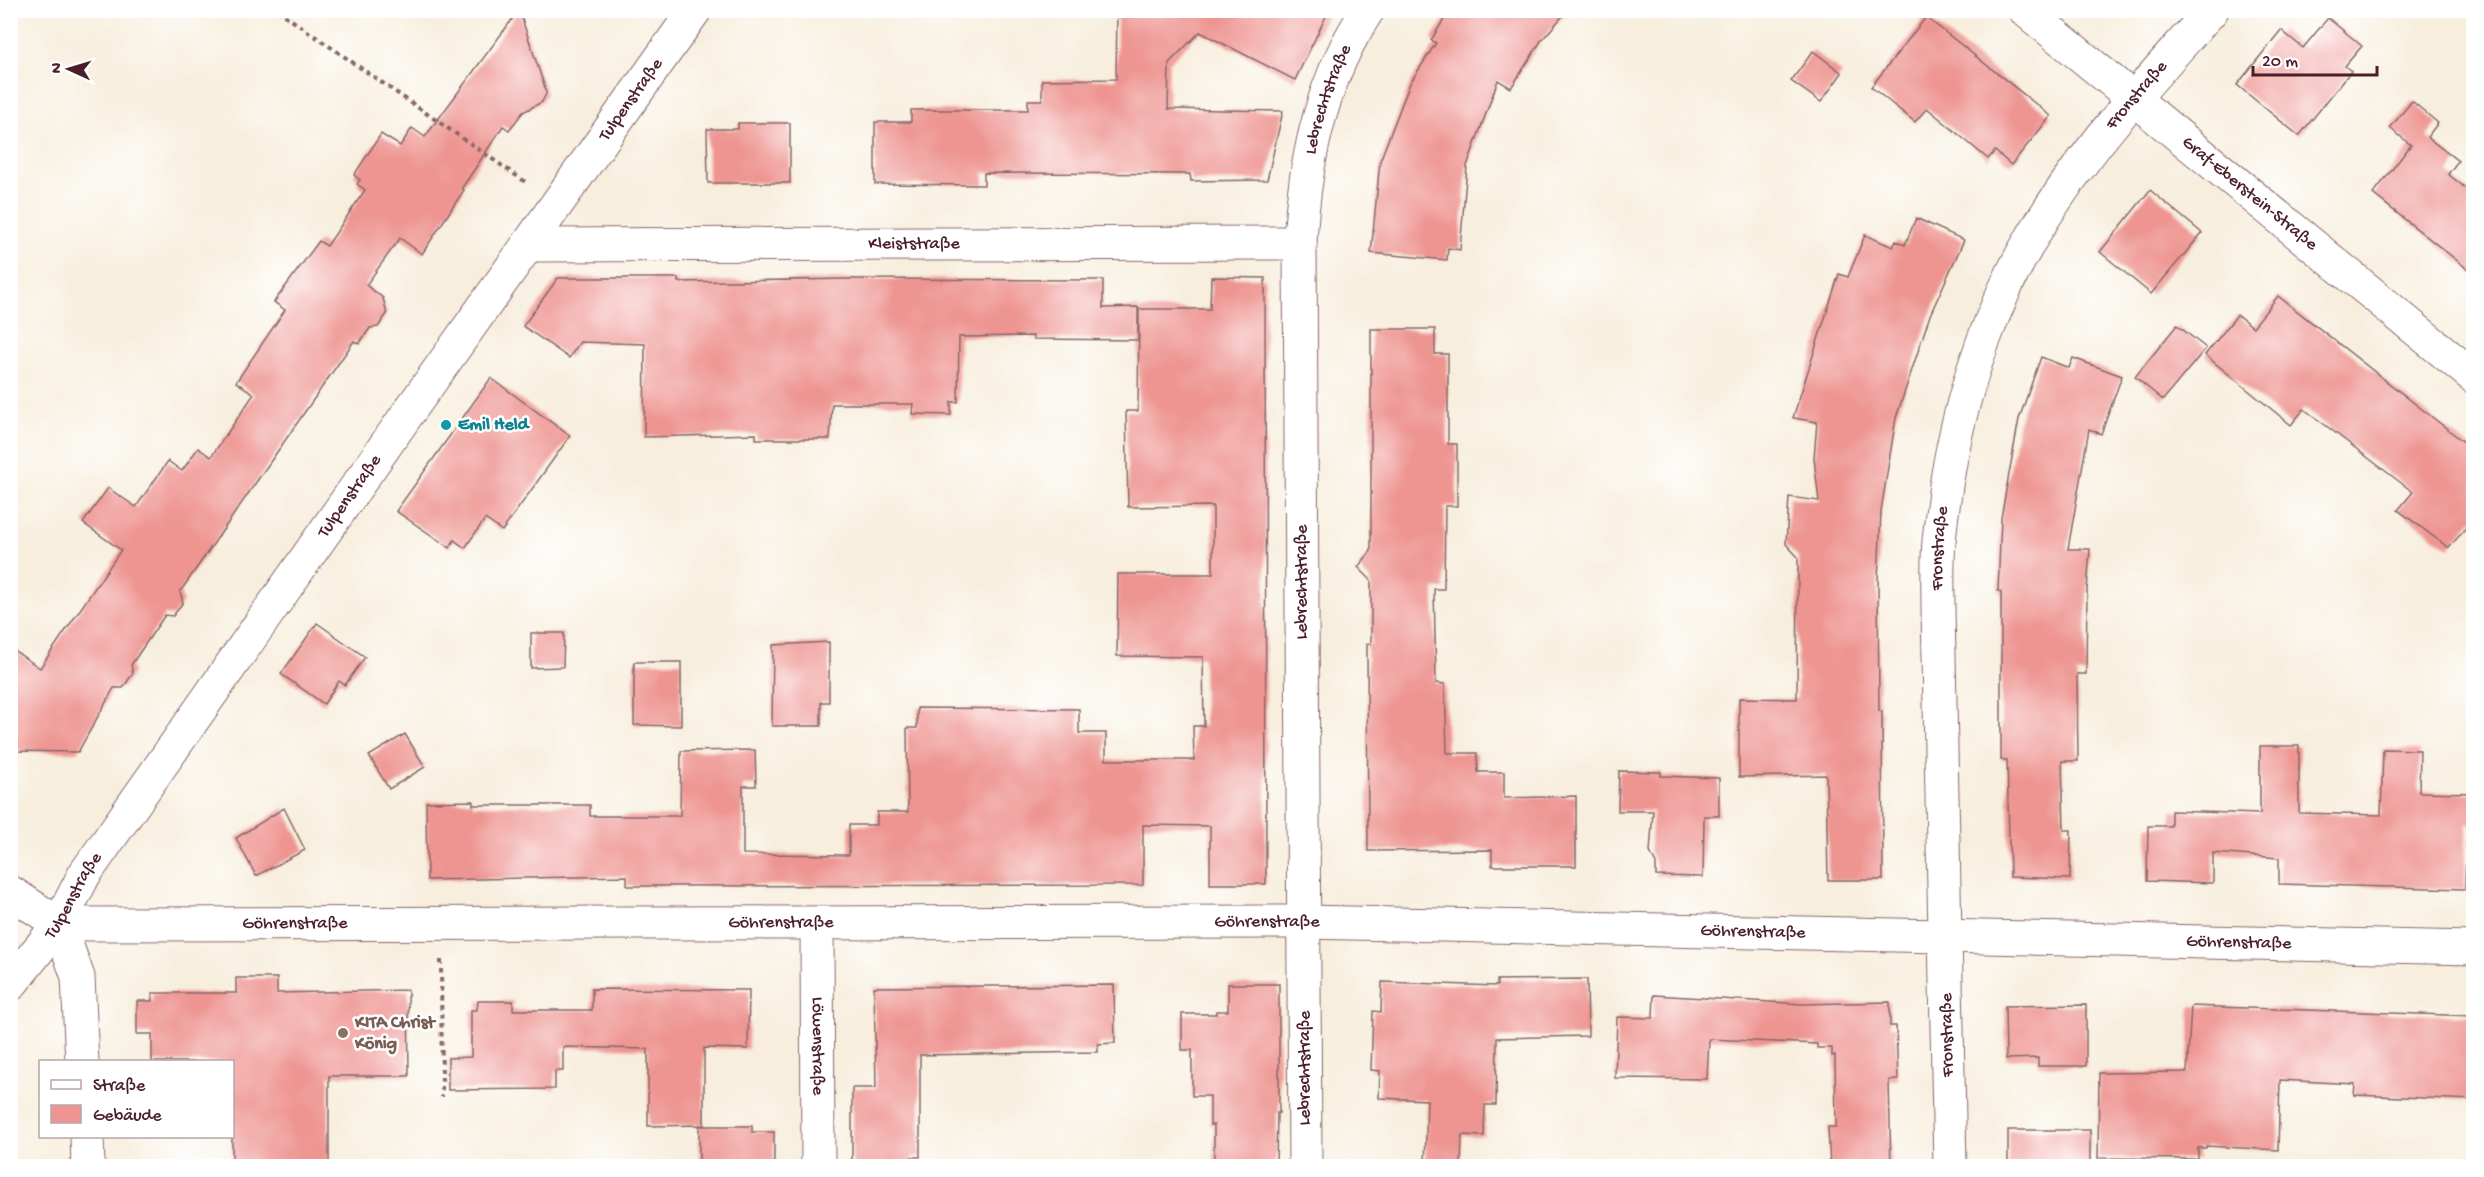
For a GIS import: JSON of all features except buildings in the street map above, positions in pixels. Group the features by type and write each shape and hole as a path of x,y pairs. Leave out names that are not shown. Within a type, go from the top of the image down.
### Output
{"street":[{"name":"Tulpenstraße","path":"10,985 59,924 84,875 410,409 695,10"},
{"name":"Lebrechtstraße","path":"1305,1167 1300,243 1307,162 1321,111 1342,59 1368,10"},
{"name":"Graf-Eberstein-Straße","path":"2025,10 2474,376"},
{"name":"Fronstraße","path":"1950,1167 1938,609 1939,543 1946,482 1960,417 1980,350 2004,290 2063,190 2133,100 2212,10"},
{"name":"Kleiststraße","path":"528,245 1300,243"},
{"path":"10,892 59,924 78,977 82,1060"},
{"name":"Göhrenstraße","path":"59,924 1305,922 2474,948"},
{"name":"Löwenstraße","path":"817,924 818,1167"},
{"path":"87,1138 88,1167"}],"path":[{"path":"277,10 557,204"},
{"path":"441,924 442,1097"}],"place":[{"name":"Emil Held","path":"446,425"},
{"name":"KITA Christ König","path":"343,1033"}]}
